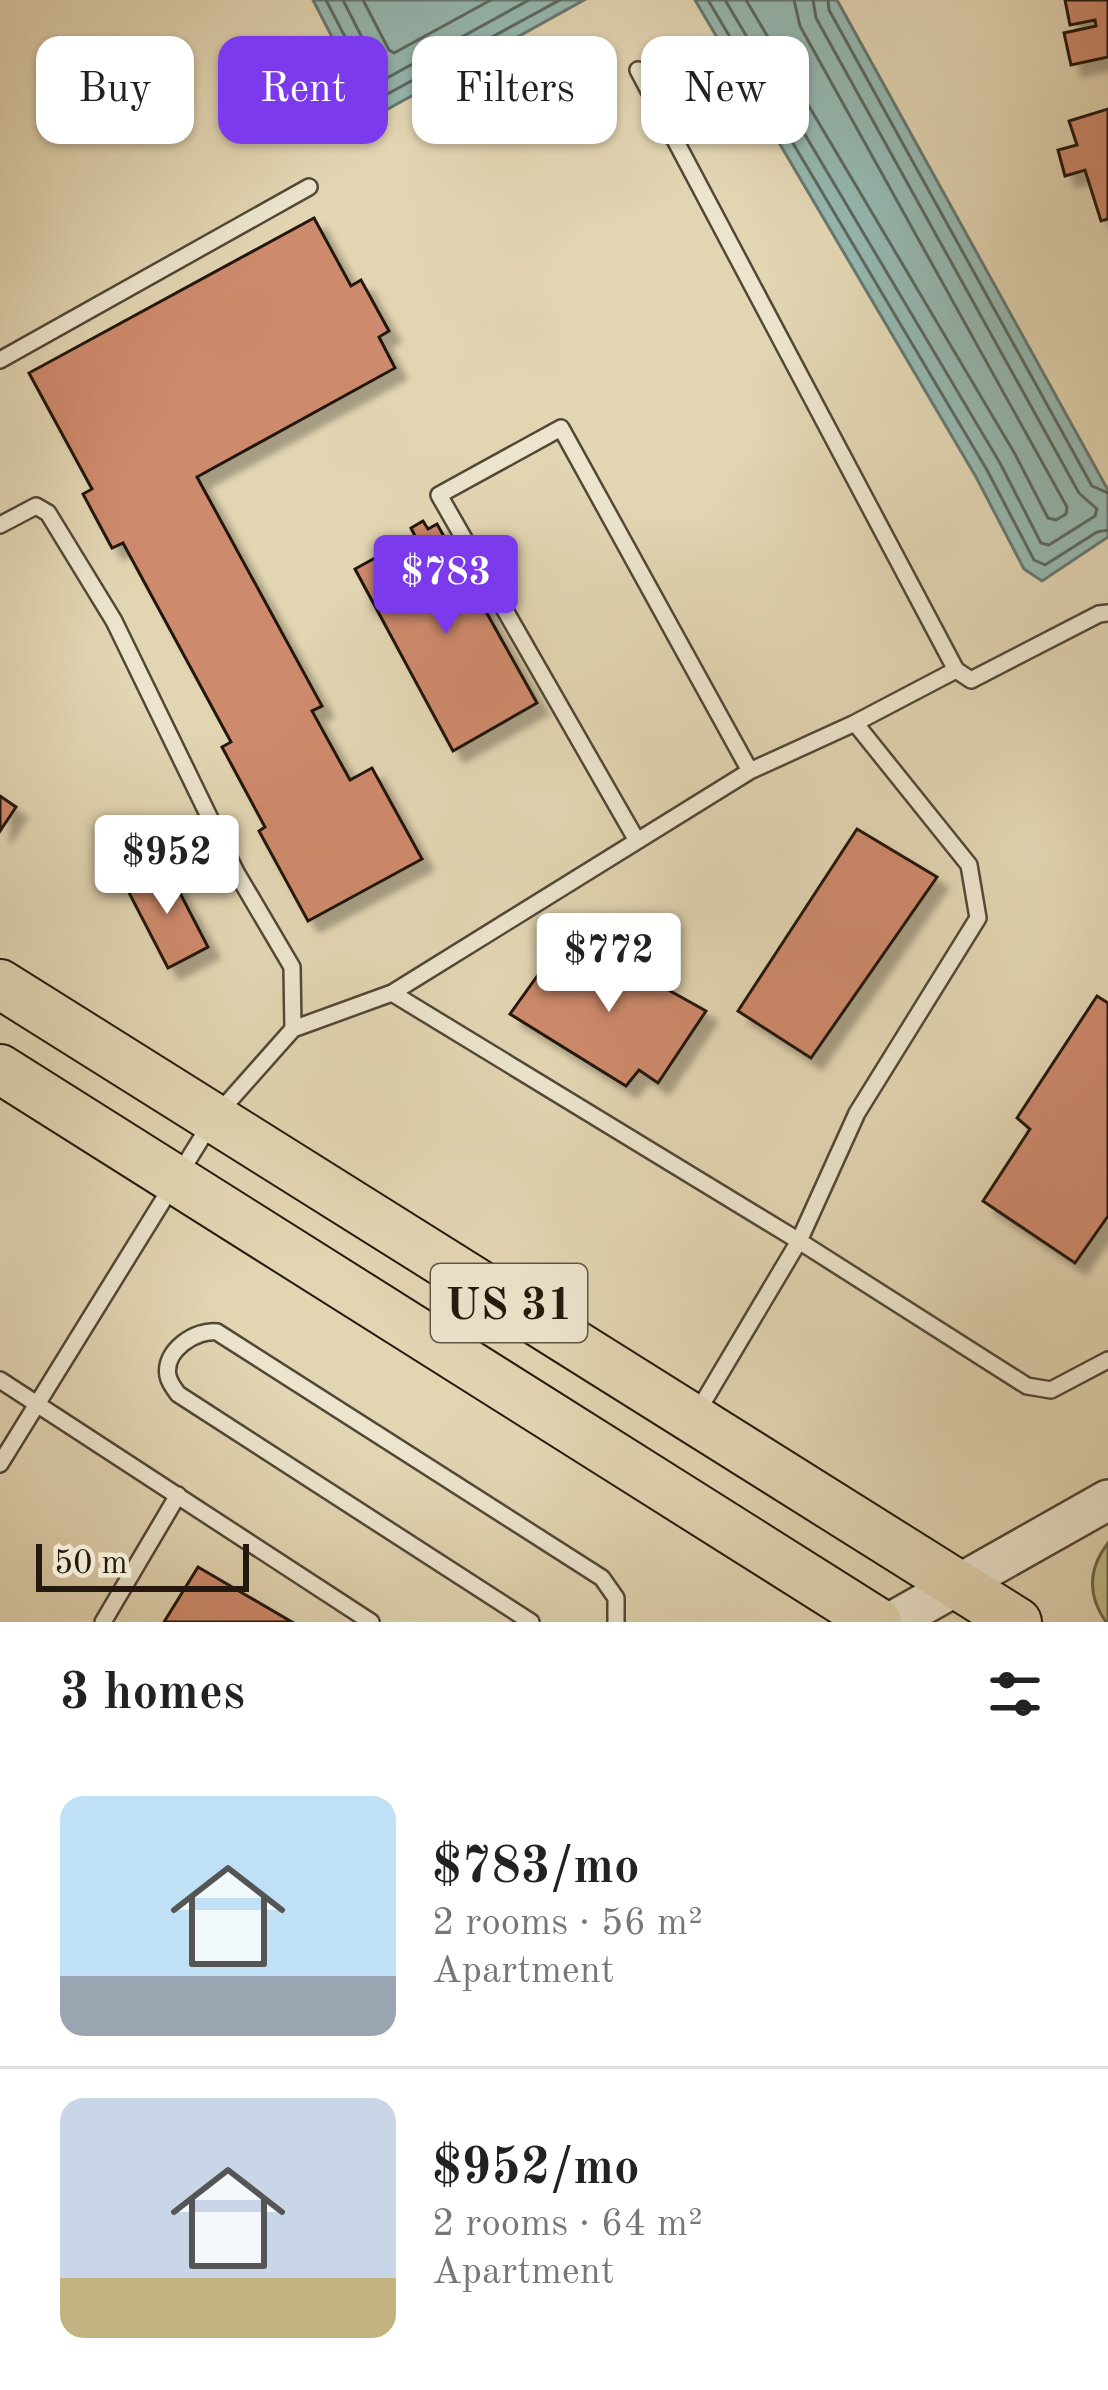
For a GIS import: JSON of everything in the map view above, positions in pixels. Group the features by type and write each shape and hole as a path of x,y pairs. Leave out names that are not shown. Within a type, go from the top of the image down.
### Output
{"main road":[{"name":"US 31","path":"0,983 1018,1622"},
{"name":"US 31","path":"0,1069 877,1622"}],"street":[{"path":"892,1622 1108,1500"}],"lane":[{"path":"638,70 956,670 970,680 1108,613"},
{"path":"0,360 309,187"},
{"path":"636,839 439,495 561,428 750,770"},
{"path":"0,525 37,506 48,513 114,621 236,872 292,967 293,1029"},
{"path":"0,1464 214,1118 293,1029 392,993 750,770 956,670"},
{"path":"694,1419 799,1241 857,1113 978,918 968,865 855,723"},
{"path":"392,993 1027,1386 1051,1390 1108,1360"},
{"path":"531,1622 178,1394 168,1378 169,1365 191,1334 217,1332 602,1578 616,1598 616,1622"},
{"path":"0,1380 370,1622"},
{"path":"103,1622 178,1495"}],"shaded area":[{"path":"1108,1543 1106,1622 1095,1602 1092,1582"}],"water":[{"path":"313,0 584,0 519,36 412,36 412,96 388,109 388,36 332,36"},
{"path":"695,0 837,0 1108,490 1108,537 1042,581 1024,569 976,477 780,144 809,144 809,36 716,36"}],"building":[{"path":"1065,0 1108,0 1108,57 1071,65 1064,33 1096,26 1095,20 1070,25"},
{"path":"1108,109 1108,219 1101,221 1085,170 1065,176 1058,150 1077,145 1069,121"},
{"path":"314,218 351,286 361,280 389,331 379,337 395,368 197,477 322,706 312,711 350,780 372,768 422,859 308,921 259,831 265,827 222,747 231,742 123,543 112,548 83,494 92,489 29,373"},
{"path":"423,521 428,529 437,524 537,703 453,751 355,569 415,536 411,528"},
{"path":"0,796 16,807 0,831"},
{"path":"857,829 937,877 811,1058 738,1011"},
{"path":"166,866 208,947 168,968 126,887"},
{"path":"586,944 706,1011 658,1083 639,1070 626,1086 510,1014 543,968 567,962"},
{"path":"1097,996 1108,1003 1108,1216 1075,1263 983,1201 1030,1129 1017,1118"},
{"path":"198,1567 292,1622 164,1622"}]}
